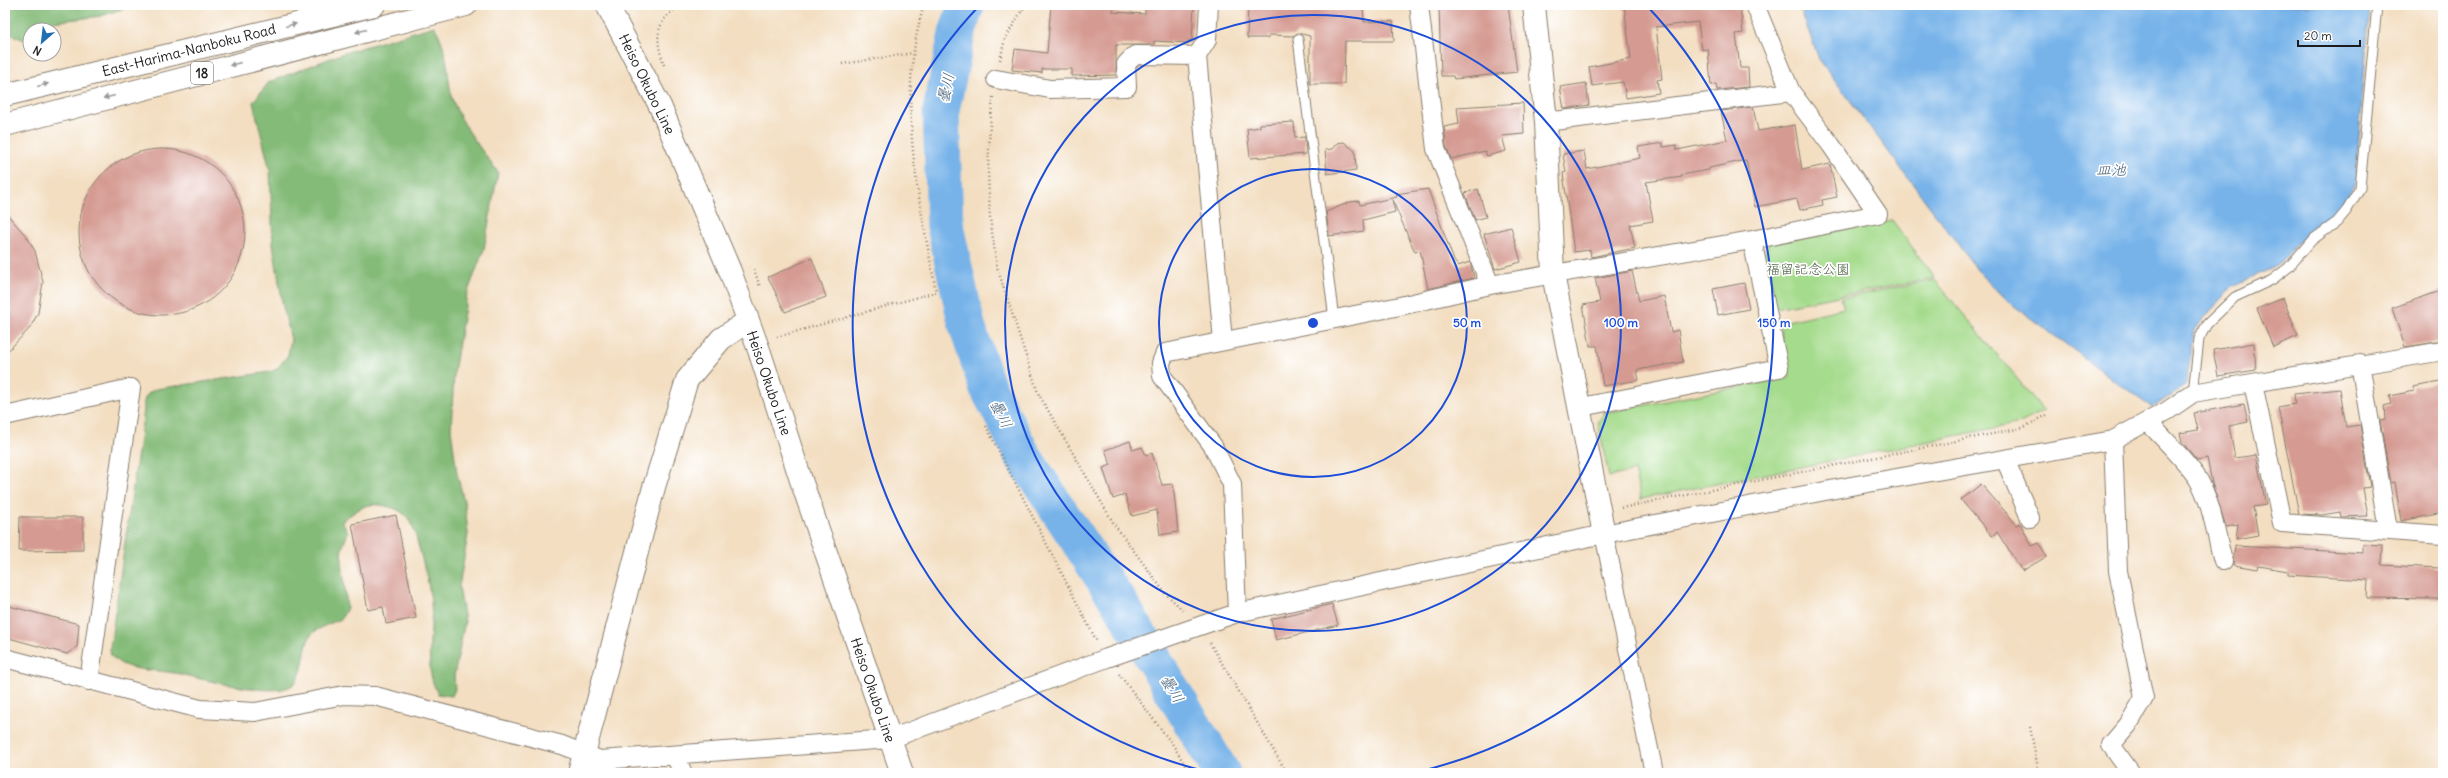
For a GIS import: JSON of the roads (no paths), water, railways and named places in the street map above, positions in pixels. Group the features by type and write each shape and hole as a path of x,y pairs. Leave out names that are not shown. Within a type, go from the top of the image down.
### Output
{"main road":[{"name":"East-Harima-Nanboku Road","path":"5,95 374,5"},
{"name":"East-Harima-Nanboku Road","path":"5,124 398,21 466,5"},
{"name":"Heiso Okubo Line","path":"607,5 660,106 730,270 902,773"},
{"path":"1534,5 1546,122 1553,274 1581,407 1604,534"},
{"path":"581,763 654,487 687,380 721,339 748,320"}],"street":[{"path":"1209,5 1207,40 1197,56 1223,341"},
{"path":"1419,5 1436,149 1490,285"},
{"path":"1237,613 1232,484 1214,446 1162,376 1160,363 1165,353 1334,319 1490,285 1752,240 1878,214 1831,145 1791,92 1755,5"},
{"path":"996,79 1050,89 1127,87 1126,64 1135,55 1197,56"},
{"path":"1546,122 1791,92"},
{"path":"1581,407 1779,368 1752,240"},
{"path":"5,658 200,709 255,712 344,695 375,696 462,718 581,763 600,760 675,756 890,739 1107,658 1237,613 1604,534 1851,486 2113,440 2148,422 2193,393 2360,363 2443,351"},
{"path":"2360,363 2388,530"},
{"path":"2253,383 2282,523 2443,535"},
{"path":"5,416 130,388 89,681"},
{"path":"2148,422 2179,455 2198,480 2207,500 2223,561"},
{"path":"2113,440 2118,571 2144,698 2128,725 2112,745 2131,773"},
{"path":"2005,459 2030,518"},
{"path":"1604,534 1654,773"},
{"path":"675,756 683,773"}],"lane":[{"path":"2193,393 2199,339 2207,324 2235,297 2272,280 2289,268 2312,240 2337,222 2347,210 2360,188 2377,5"},
{"path":"1298,39 1334,319"}],"water":[{"name":"皿池","path":"1799,5 2370,5 2355,185 2335,216 2295,245 2277,266 2231,287 2195,329 2186,385 2152,408 2013,305 1981,275 1819,59"}],"waterway":[{"name":"曇川","path":"966,5 957,34 941,111 945,226 967,326 987,386 1023,456 1124,610 1222,773"}],"park label":[{"name":"福留記念公園","path":"1808,269"}]}
